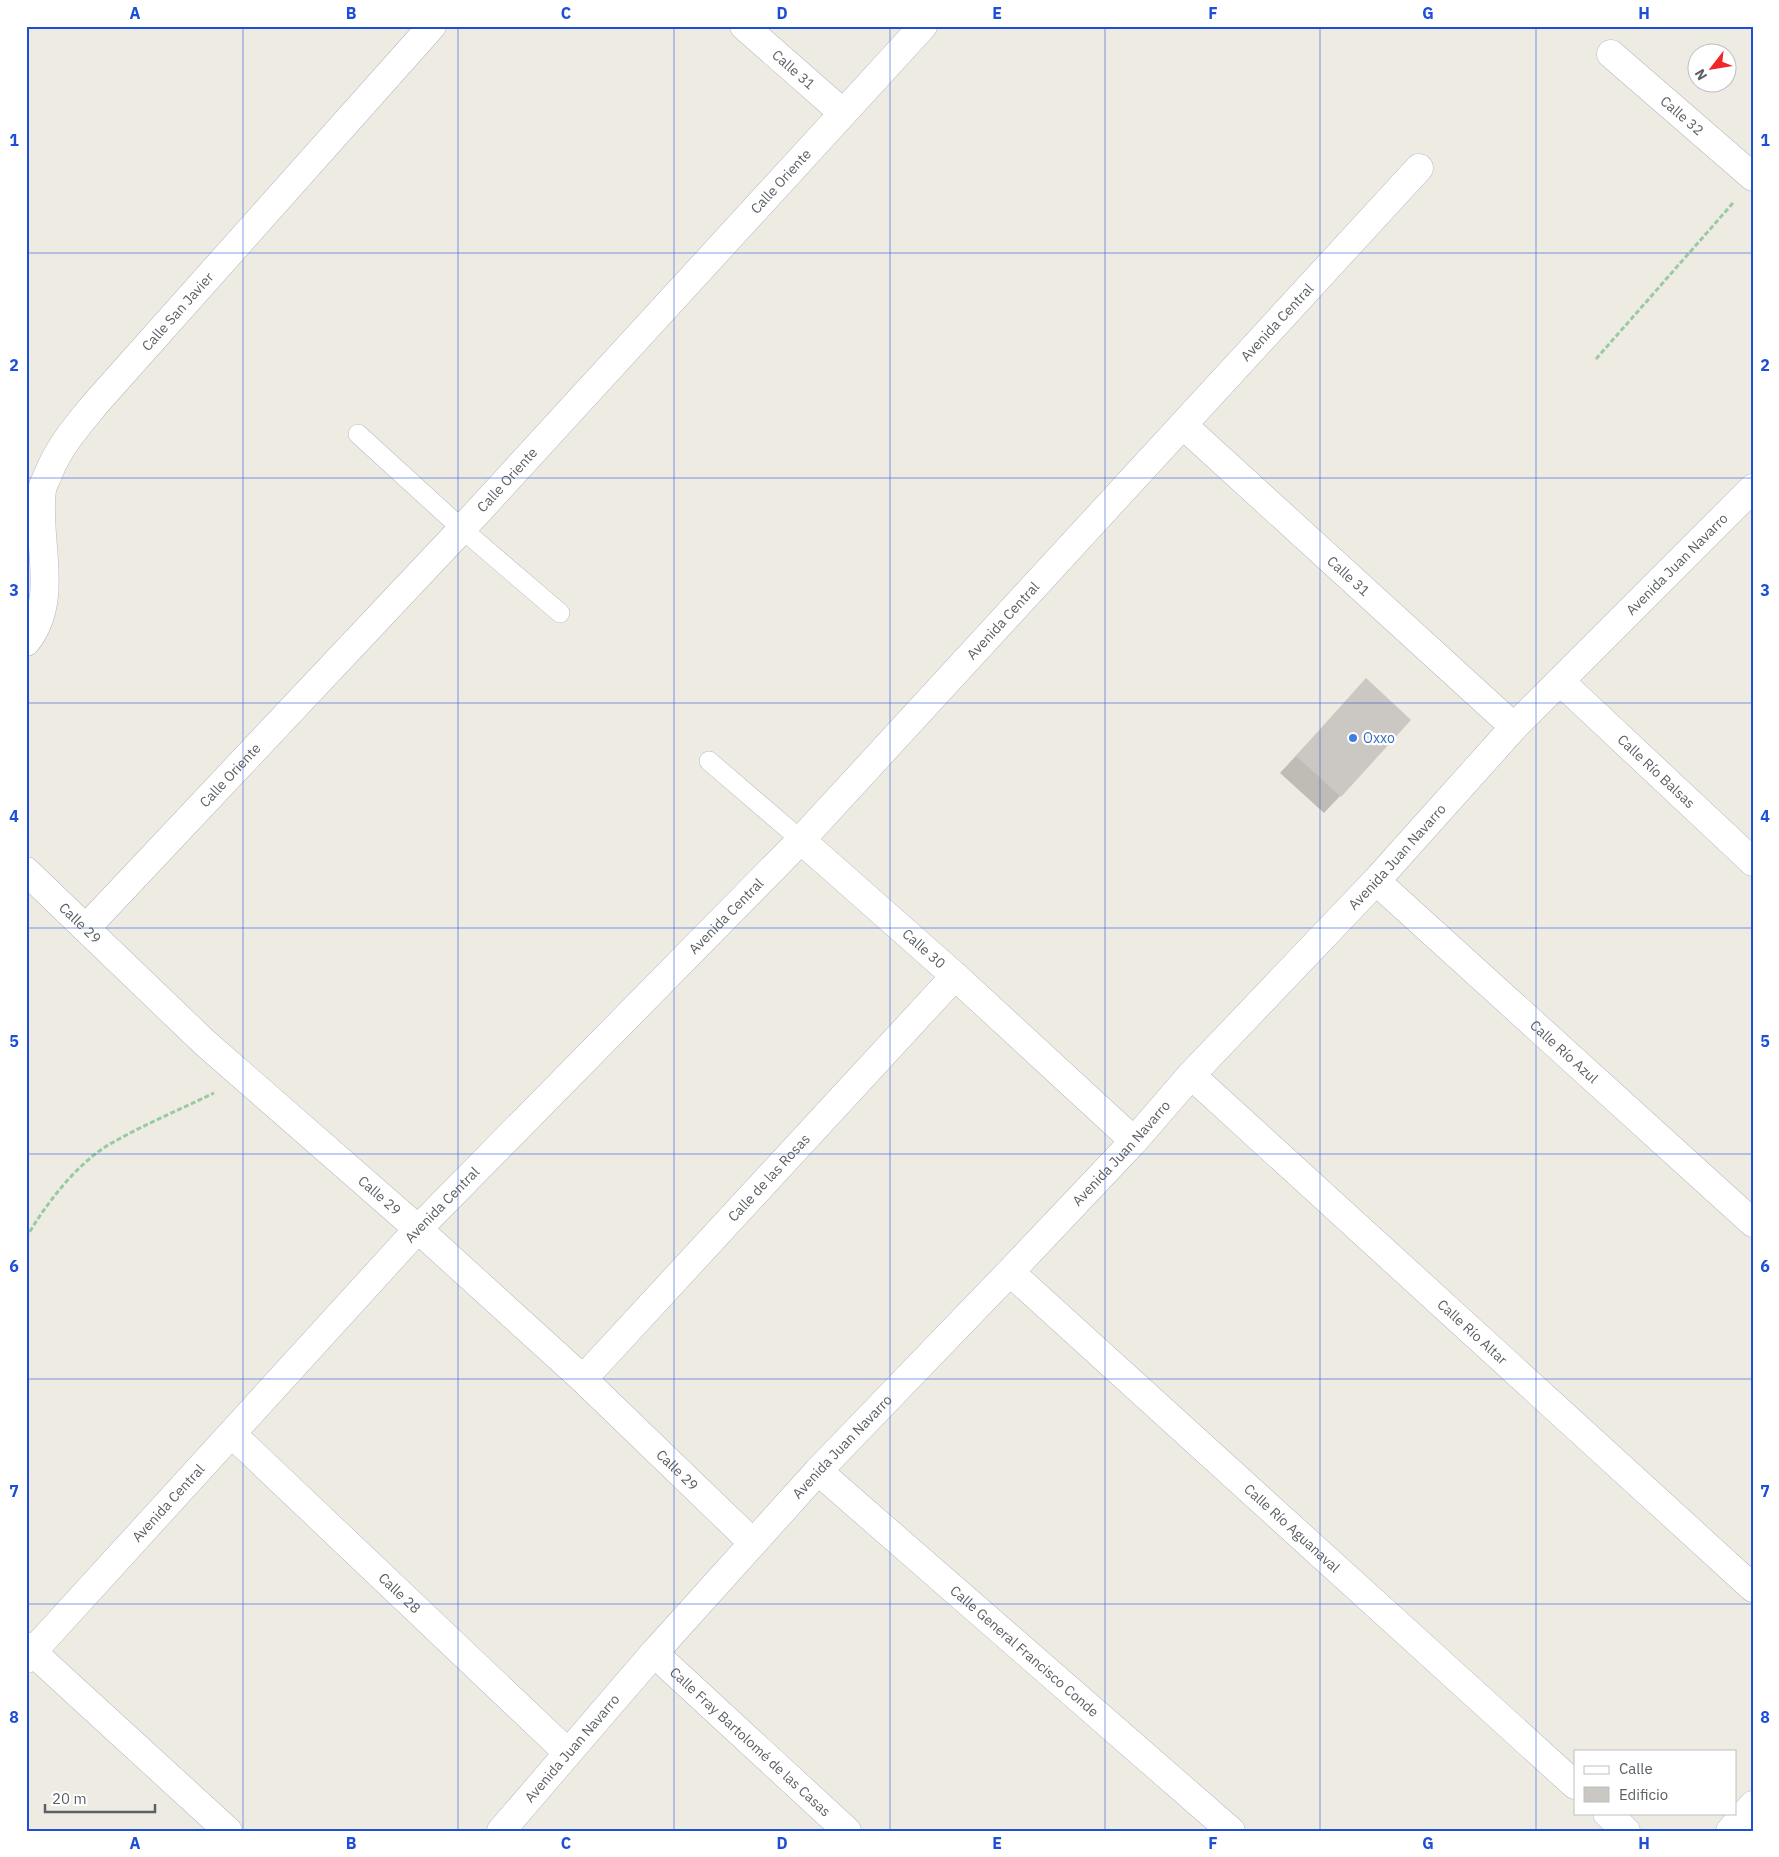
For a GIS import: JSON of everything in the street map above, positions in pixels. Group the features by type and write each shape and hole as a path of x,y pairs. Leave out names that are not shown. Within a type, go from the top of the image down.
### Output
{"street":[{"name":"Calle San Javier","path":"26,642 32,635 43,609 45,562 41,520 43,488 53,462 66,439 432,26"},
{"name":"Calle 31","path":"744,26 843,113"},
{"name":"Calle Oriente","path":"86,928 462,529 923,26"},
{"name":"Calle 32","path":"1611,54 1753,177"},
{"name":"Avenida Central","path":"28,1652 232,1434 418,1229 802,840 1419,168"},
{"name":"Calle 31","path":"1183,425 1514,727"},
{"name":"Avenida Juan Navarro","path":"501,1831 654,1653 818,1471 1134,1140 1191,1075 1376,881 1514,727 1749,501"},
{"name":"Calle Río Balsas","path":"1560,681 1753,862"},
{"name":"Calle 30","path":"802,840 955,976 1134,1140"},
{"name":"Calle 29","path":"26,871 204,1042 418,1229 583,1379 753,1544"},
{"name":"Calle Río Azul","path":"1376,881 1753,1222"},
{"name":"Calle de las Rosas","path":"583,1379 955,976"},
{"name":"Calle Río Altar","path":"1191,1075 1753,1588"},
{"name":"Calle Río Aguanaval","path":"1010,1272 1574,1784"},
{"name":"Calle 28","path":"232,1434 567,1752"},
{"name":"Calle General Francisco Conde","path":"818,1471 1231,1831"},
{"path":"28,1652 228,1831"},
{"name":"Calle Fray Bartolomé de las Casas","path":"654,1653 847,1831"},
{"path":"1730,1831 1753,1806"},
{"path":"1608,1814 1626,1831"}],"lane":[{"path":"358,434 462,529 560,613"},
{"name":"Calle 30","path":"709,761 802,840"}],"path":[{"path":"1596,359 1733,202"},
{"path":"26,1238 62,1187 84,1164 109,1145 246,1078"}],"building":[{"name":"Oxxo","path":"1366,678 1411,720 1341,797 1296,756"}],"place":[{"name":"Oxxo","path":"1353,738"}]}
